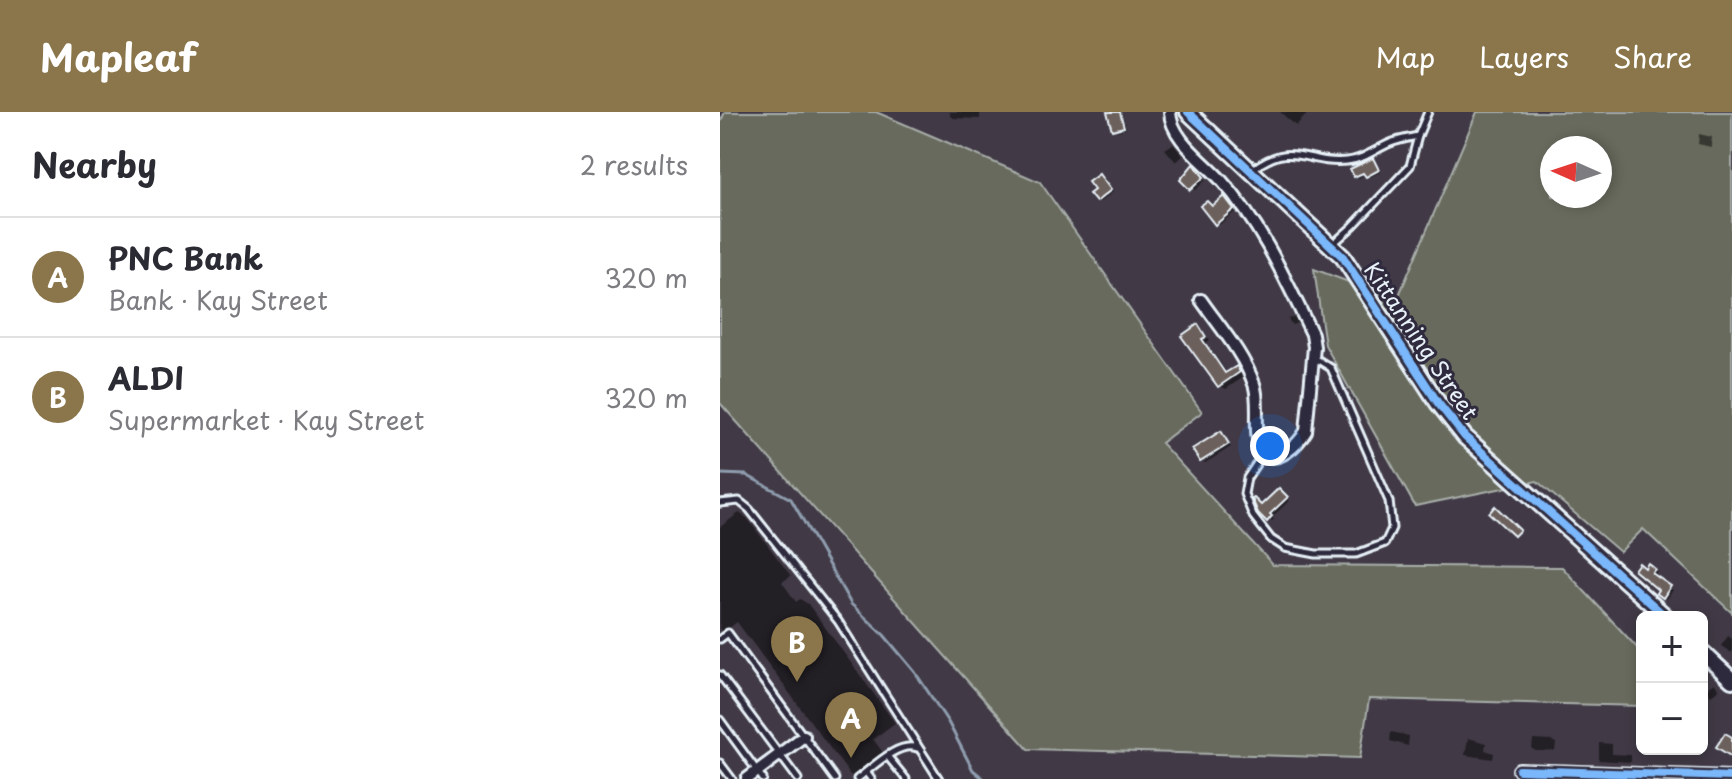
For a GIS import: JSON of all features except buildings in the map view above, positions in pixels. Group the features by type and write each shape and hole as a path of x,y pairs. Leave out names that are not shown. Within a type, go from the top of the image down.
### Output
{"street":[{"path":"1170,112 1172,125 1179,136 1224,183 1265,240 1312,334 1313,357 1306,431 1290,450 1278,456 1263,453 1258,443 1257,393 1253,381 1201,300"},
{"name":"Kittanning Street","path":"1188,112 1343,257 1438,403 1465,437 1659,611"},
{"path":"1708,658 1732,680"},
{"path":"747,779 760,775 780,754 804,736"},
{"path":"1519,770 1732,777"}],"lane":[{"path":"1330,245 1353,226 1410,166 1428,112"},
{"path":"1251,170 1276,154 1287,152 1315,159 1349,161 1418,136"},
{"path":"1263,453 1247,478 1244,494 1253,516 1271,539 1285,548 1316,554 1356,554 1385,543 1392,528 1389,501 1331,368 1313,357"},
{"path":"720,503 739,501 749,509 838,621 939,779"},
{"path":"720,639 728,633 835,779"},
{"path":"720,675 798,779"},
{"path":"720,720 760,775"},
{"path":"857,779 901,748 910,745 918,748"},
{"path":"888,757 906,779"},
{"path":"720,763 732,779"},
{"path":"866,772 871,779"}],"green space":[{"path":"725,112 876,112 1040,182 1202,412 1161,443 1273,565 1562,567 1636,647 1636,706 1369,699 1360,758 1028,749 720,403 720,123"},
{"path":"1477,112 1732,112 1732,613 1643,529 1620,552 1537,481 1415,506 1325,345 1314,269 1397,300"}],"waterway":[{"path":"720,474 746,475 791,499 851,604 884,635 915,672 948,722 973,770 984,779"}],"cycle path":[{"path":"1188,112 1343,257 1438,403 1465,437 1659,611"},
{"path":"1519,770 1732,777"}],"place":[{"name":"ALDI","path":"797,682"},
{"name":"PNC Bank","path":"851,758"}]}
